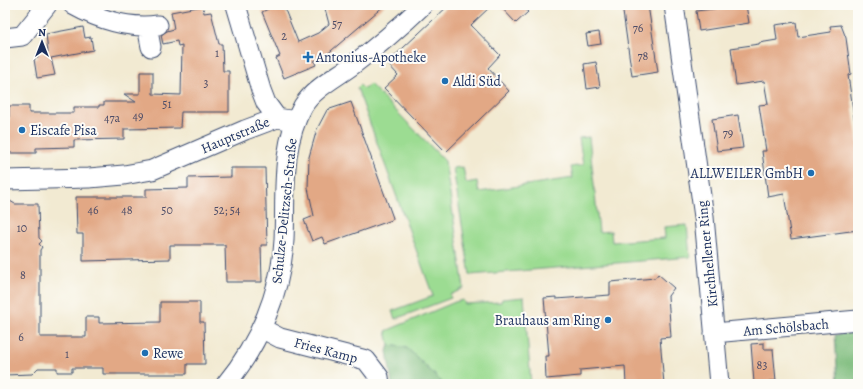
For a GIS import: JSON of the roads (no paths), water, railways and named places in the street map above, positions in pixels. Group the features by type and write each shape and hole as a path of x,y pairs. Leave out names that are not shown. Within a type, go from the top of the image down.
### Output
{"street":[{"path":"14,37 47,5"},
{"path":"73,5 89,14 122,24 153,25 151,47"},
{"path":"236,5 261,90 266,103 277,118"},
{"path":"296,121 304,105 312,95 365,55 423,5"},
{"name":"Kirchhellener Ring","path":"674,5 704,216 719,384"},
{"name":"Hauptstraße","path":"5,180 124,176 152,170 245,130 277,118 296,121"},
{"name":"Schulze-Delitzsch-Straße","path":"226,384 261,328 273,299 281,268 288,155 296,121"},
{"name":"Am Schölsbach","path":"714,333 858,320"},
{"name":"Fries Kamp","path":"261,328 280,338 366,360 379,378 380,384"}],"place":[{"name":"Antonius-Apotheke","path":"308,57"},
{"name":"Aldi Süd","path":"445,81"},
{"name":"Eiscafe Pisa","path":"22,130"},
{"name":"ALLWEILER GmbH","path":"811,173"},
{"name":"Brauhaus am Ring","path":"608,320"},
{"name":"Rewe","path":"145,353"}]}
